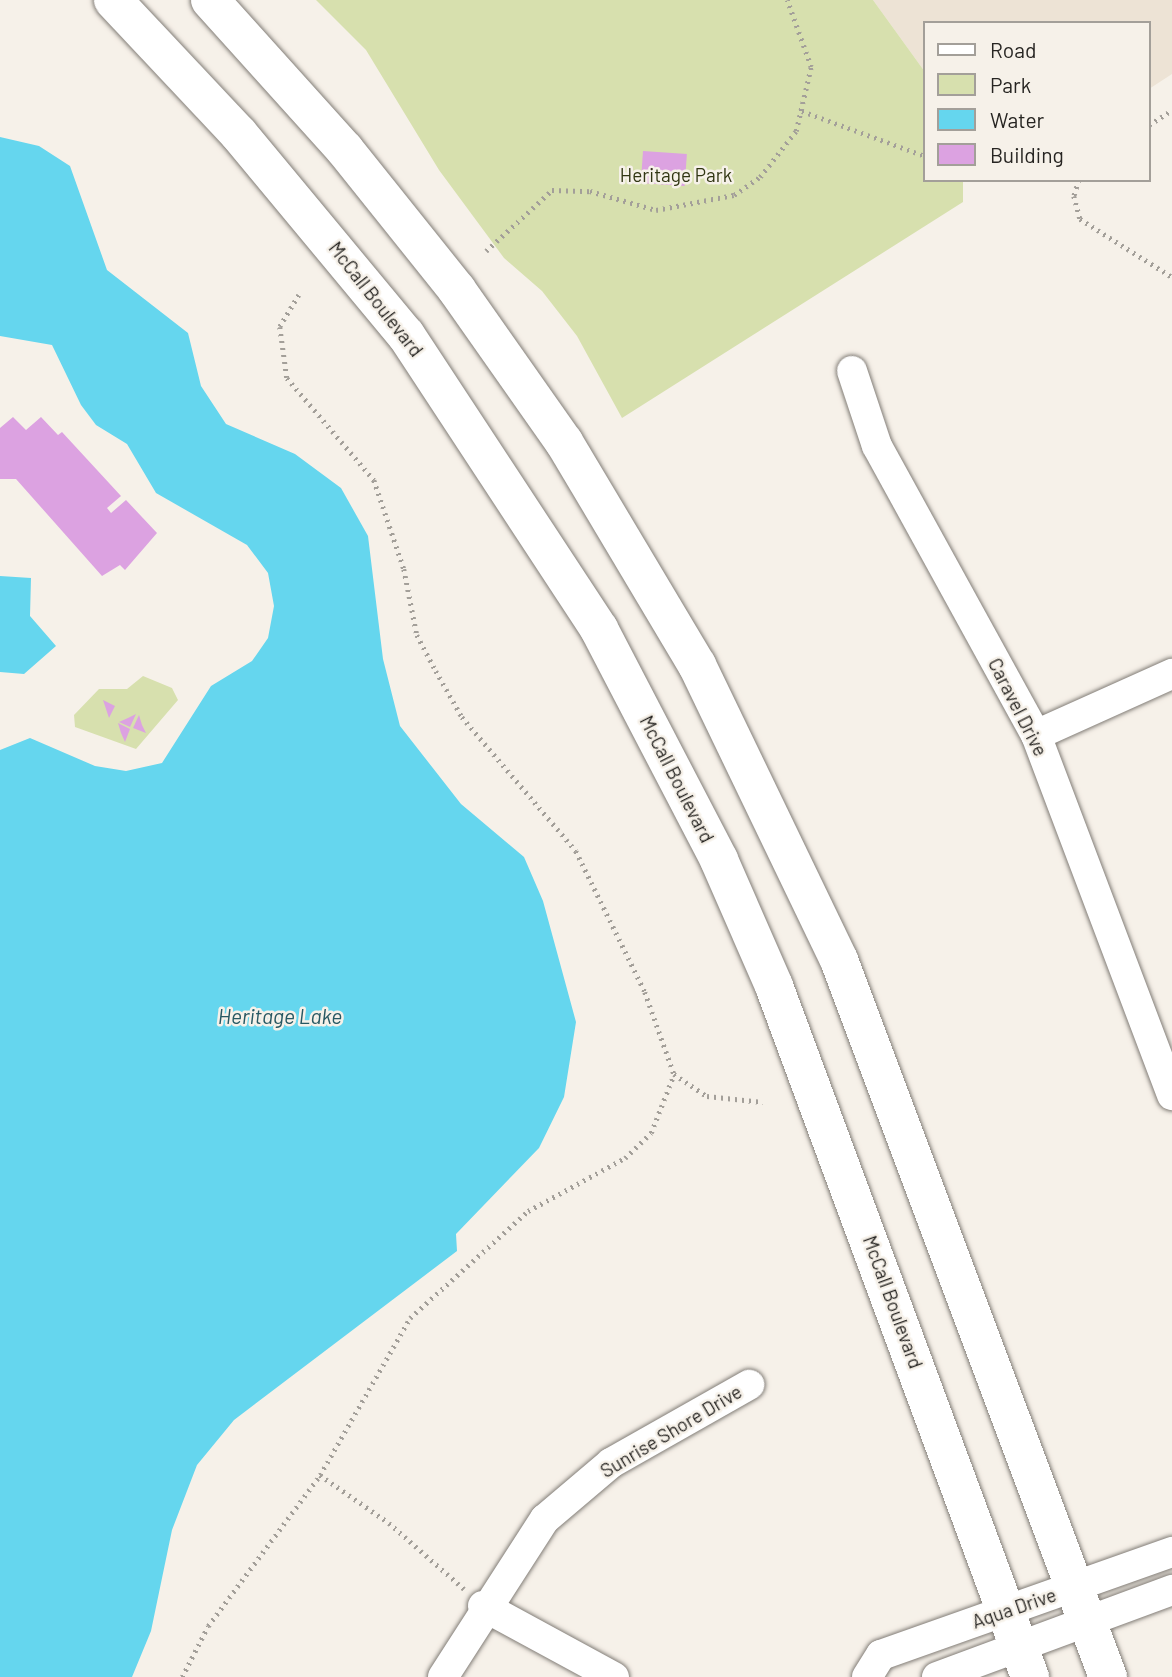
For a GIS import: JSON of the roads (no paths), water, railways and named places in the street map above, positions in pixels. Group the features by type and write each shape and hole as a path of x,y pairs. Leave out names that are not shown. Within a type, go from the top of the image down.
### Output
{"main road":[{"name":"McCall Boulevard","path":"113,0 239,133 406,335 599,629 719,860 774,986 1024,1662"},
{"path":"210,0 345,150 473,312 622,532 697,665 839,960 1108,1677"}],"street":[{"name":"Caravel Drive","path":"852,371 877,446 1036,735 1162,1039 1172,1096"},
{"path":"1036,735 1172,674"},
{"name":"Sunrise Shore Drive","path":"443,1677 483,1606 545,1519 611,1463 749,1385"},
{"name":"Aqua Drive","path":"937,1677 1024,1662 1081,1604 1172,1552"},
{"name":"Aqua Drive","path":"867,1677 881,1655 1005,1611 1081,1604 1172,1590"},
{"path":"483,1606 614,1677"}],"water":[{"name":"Heritage Lake","path":"0,137 39,146 70,166 107,270 188,333 201,386 226,424 295,454 341,488 368,536 383,659 400,726 461,804 524,857 543,901 576,1022 564,1097 539,1148 456,1234 457,1251 234,1420 197,1465 172,1530 151,1631 132,1677 0,1677 0,750 30,738 95,766 126,771 162,763 211,686 252,661 268,638 274,606 268,573 247,545 156,493 127,444 96,425 81,405 52,345 0,336"},
{"path":"0,576 31,578 30,616 56,646 24,674 0,672"}],"park label":[{"name":"Heritage Park","path":"676,175"}]}
